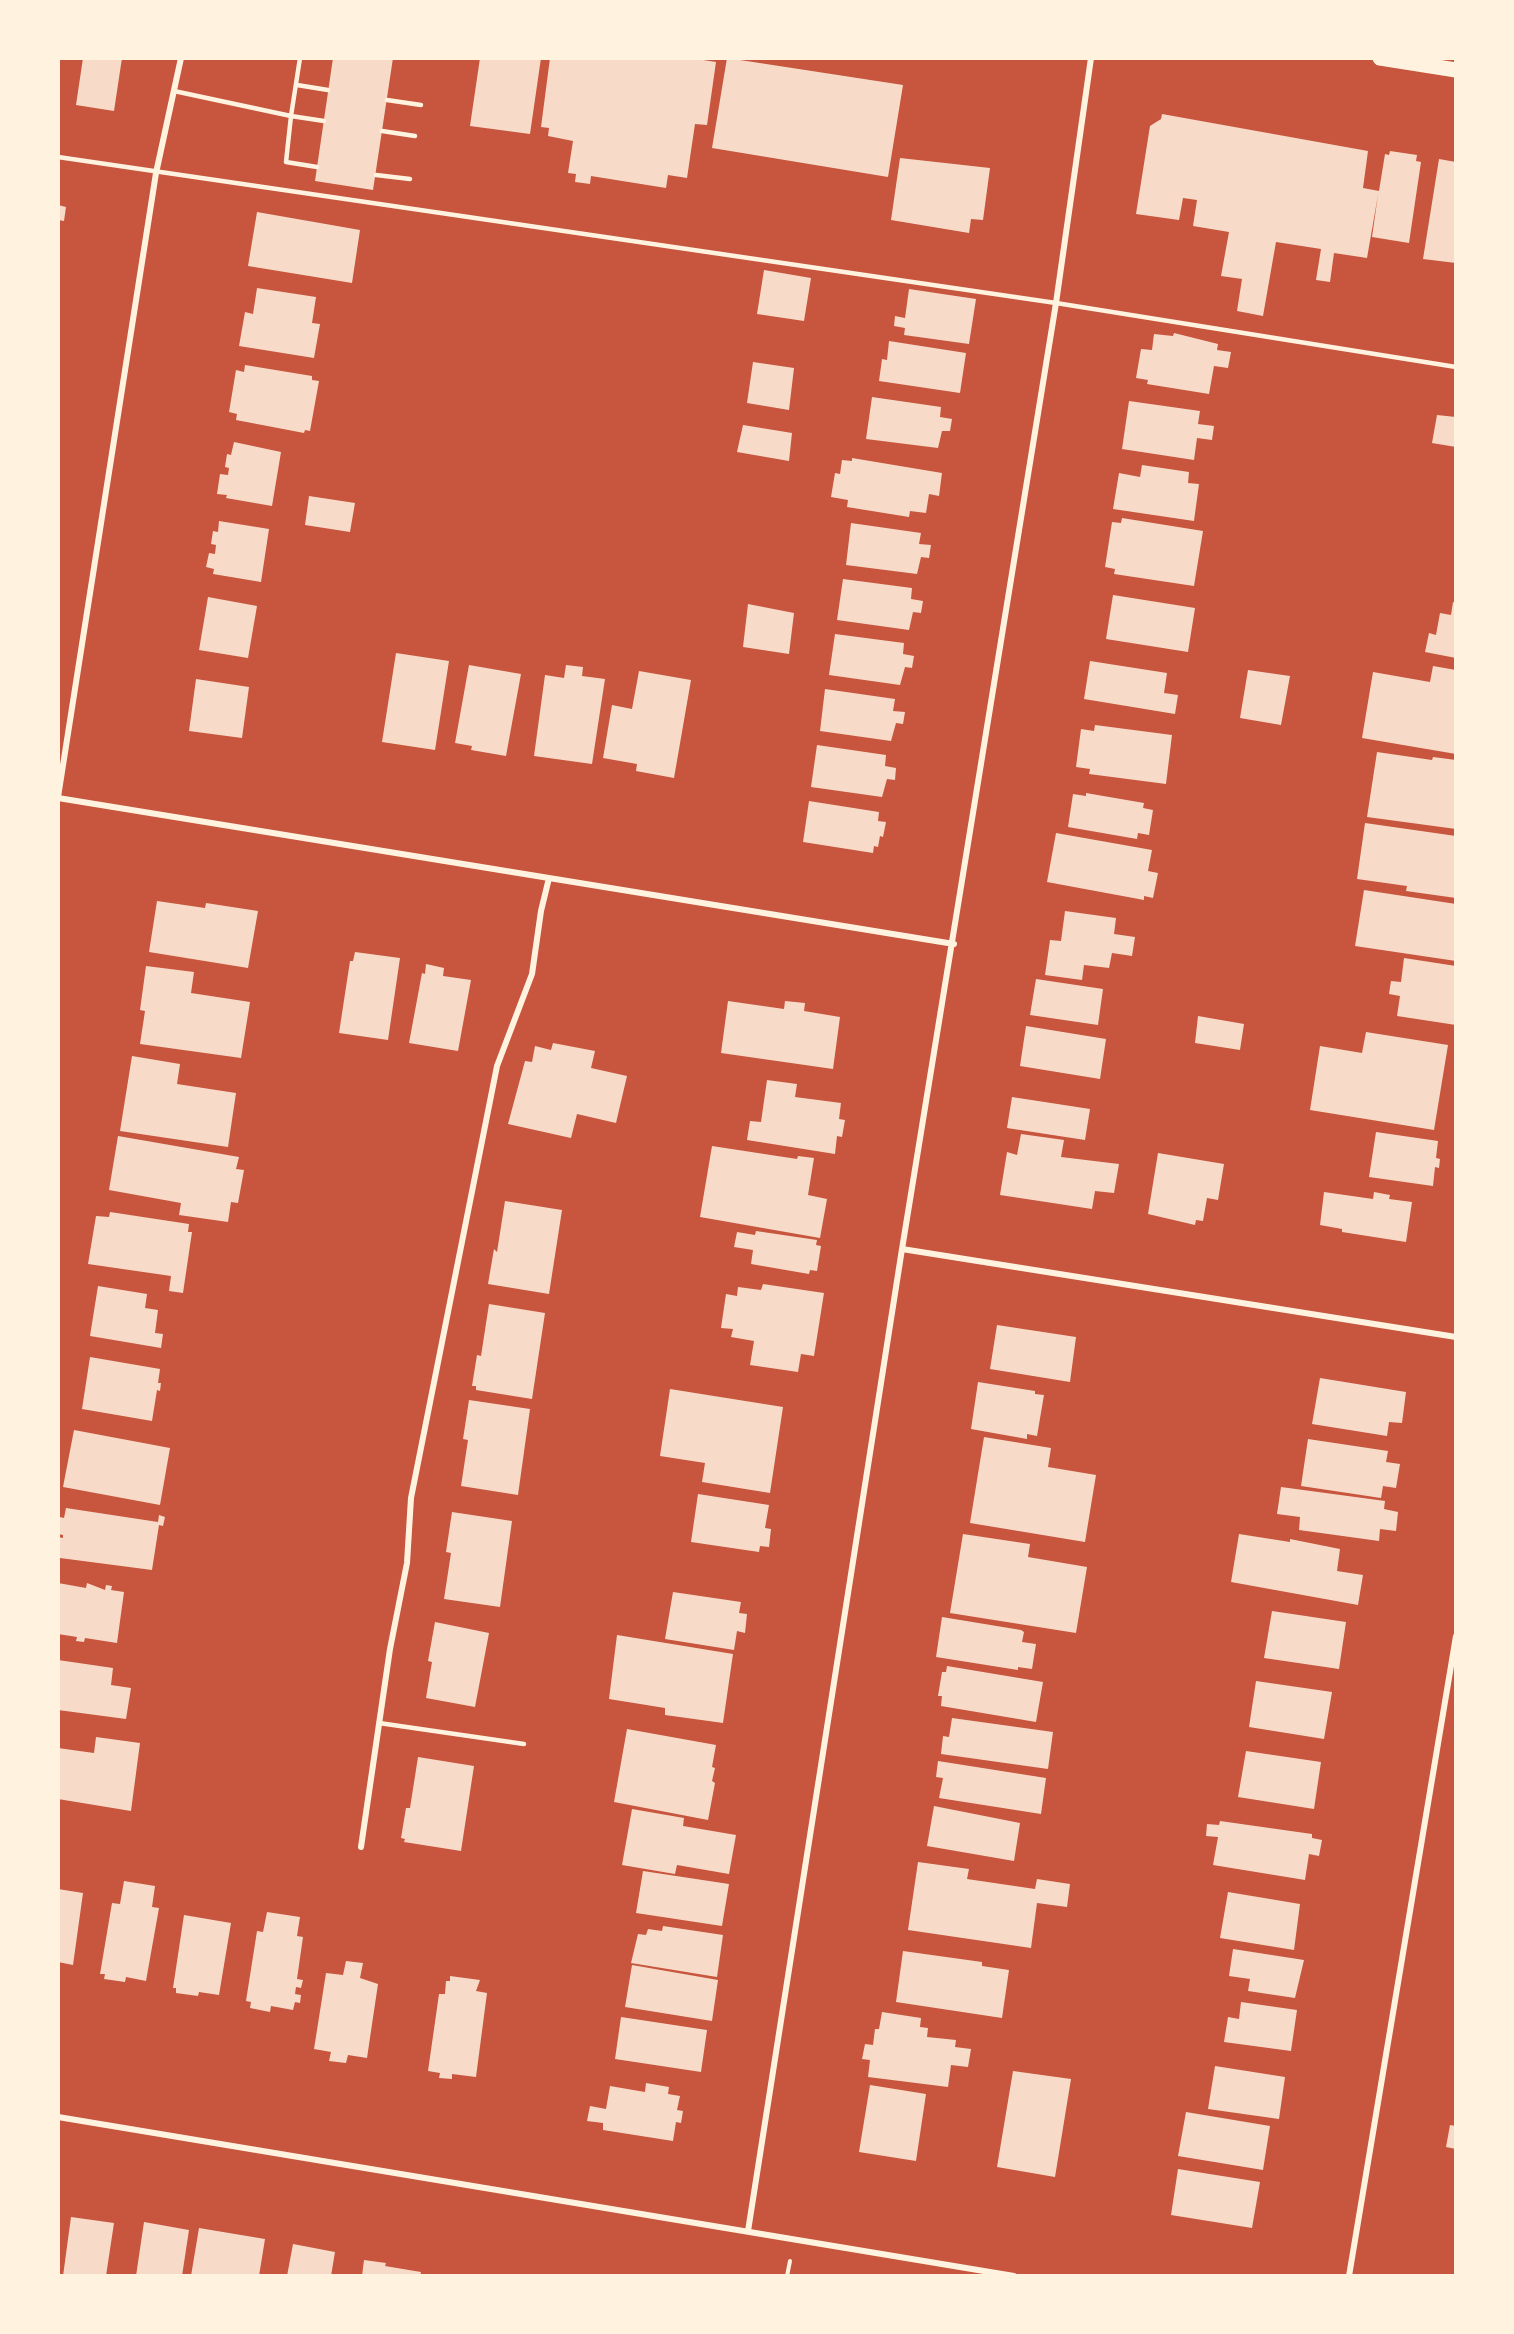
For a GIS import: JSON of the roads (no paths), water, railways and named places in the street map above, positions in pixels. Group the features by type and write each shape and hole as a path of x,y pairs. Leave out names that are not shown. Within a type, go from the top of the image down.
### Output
{"main road":[{"path":"1380,58 1455,70"}],"street":[{"path":"181,58 156,172 58,798 954,944"},
{"path":"748,2231 902,1249 954,944 1056,303 1091,58"},
{"path":"361,1847 379,1723 407,1563 411,1498 497,1066 532,974 541,911 549,878"},
{"path":"902,1249 1455,1337"},
{"path":"1349,2276 1452,1677 1455,1636"},
{"path":"58,2117 1014,2276"}],"lane":[{"path":"300,58 286,162 317,167"},
{"path":"297,85 328,90"},
{"path":"174,91 324,121"},
{"path":"387,100 421,105"},
{"path":"382,131 415,136"},
{"path":"58,157 1056,303 1455,367"},
{"path":"376,175 410,179"},
{"path":"379,1723 524,1744"}]}
